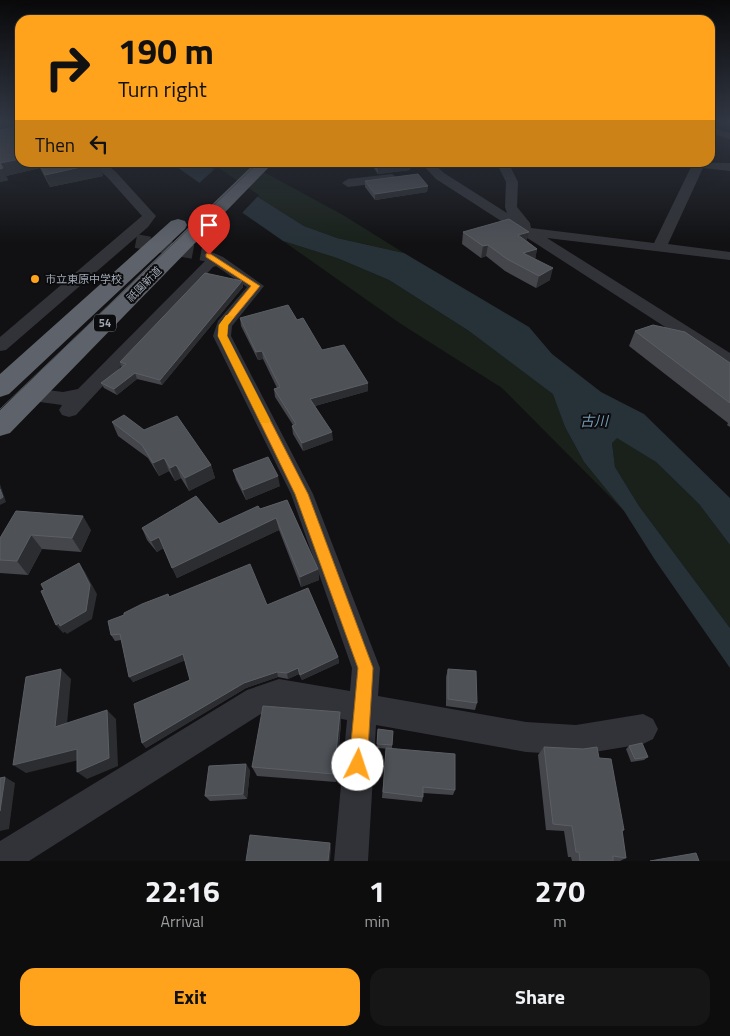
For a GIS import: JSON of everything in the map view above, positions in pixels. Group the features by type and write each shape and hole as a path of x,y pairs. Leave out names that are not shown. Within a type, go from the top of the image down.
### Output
{"highway":[{"name":"祇園新道","path":"0,426 32,395 203,213 241,167"},
{"name":"祇園新道","path":"0,388 203,213 260,167"}],"street":[{"path":"715,166 730,167"},
{"path":"0,346 131,240 149,216 112,175 102,167"},
{"path":"504,167 512,182 511,207 514,214 523,223 524,230"},
{"path":"659,246 682,201 691,188 698,167"},
{"path":"427,170 730,361"},
{"path":"348,183 402,176"},
{"path":"524,230 730,256"},
{"path":"69,410 213,258 256,286 224,325 222,336 302,494 366,668 351,861"},
{"path":"693,338 708,340 730,351"},
{"path":"32,395 64,399 84,394"},
{"path":"0,860 257,700 279,693 526,737 576,740 643,729"}],"shaded area":[{"path":"210,167 254,167 343,215 404,253 337,238 304,226"},
{"path":"283,241 337,258 389,280 469,331 554,394 565,427 584,462 624,511 502,388 401,324"},
{"path":"617,437 656,462 699,504 730,545 730,628 639,506 615,467 612,443"}],"water":[{"name":"古川","path":"177,167 210,167 304,226 337,238 404,253 529,327 552,354 601,392 644,414 730,498 730,545 699,504 656,462 617,438 612,443 615,467 639,506 730,628 730,668 655,560 624,511 584,462 565,427 553,394 469,331 389,280 337,258 283,241"}],"pier":[{"path":"217,167 259,195 240,215 197,185"}],"building":[{"path":"41,167 81,167 45,175"},
{"path":"418,174 428,186 375,194 365,181"},
{"path":"509,219 529,232 518,235 537,249 523,253 553,268 539,276 507,259 488,245 483,246 463,232"},
{"path":"205,273 242,281 160,380 135,373 114,389 101,383 126,364 120,362"},
{"path":"288,305 297,320 303,318 322,350 344,345 368,383 310,399 332,432 302,443 292,426 296,424 274,389 280,387 262,351 256,352 240,318"},
{"path":"653,325 685,332 730,363 730,403 635,331"},
{"path":"124,415 144,430 177,416 211,465 185,478 176,465 170,468 164,458 153,463 142,445 112,422"},
{"path":"268,457 278,476 243,490 233,470"},
{"path":"196,496 219,524 258,506 260,509 287,500 318,569 300,577 276,518 172,568 159,537 151,541 142,528"},
{"path":"16,511 83,516 72,538 31,535 17,561 0,560 0,538"},
{"path":"79,563 90,585 86,611 60,626 59,623 56,625 41,591 44,590 41,584"},
{"path":"250,564 267,605 308,588 338,657 300,675 298,668 287,673 277,672 244,683 142,743 134,704 190,680 183,654 129,677 120,634 111,635 108,621 124,615 124,613 142,604 168,594 169,597"},
{"path":"61,669 55,727 107,710 109,758 77,772 77,749 13,765 26,677"},
{"path":"448,669 476,671 477,703 448,699"},
{"path":"263,706 340,712 334,774 252,767"},
{"path":"378,729 393,731 392,745 377,744"},
{"path":"642,743 648,757 635,759 629,746"},
{"path":"544,747 583,749 597,747 599,758 611,759 624,830 622,830 626,858 613,856 613,861 580,861 579,852 576,852 572,826 553,824"},
{"path":"386,748 455,754 455,790 423,787 423,797 383,792"},
{"path":"246,764 243,794 205,796 209,766"},
{"path":"5,777 0,811 0,778"},
{"path":"250,835 330,843 328,861 246,861"},
{"path":"696,853 699,861 650,861"}],"tunnel":[{"path":"136,241 209,255"}],"tram line":[{"path":"0,409 254,167"}],"slow traffic":[{"path":"230,317 224,325 222,336 265,420"}],"place":[{"name":"市立東原中学校","path":"35,279"}],"route":[{"path":"209,255 256,286 247,294 224,325 222,336 302,494 366,668 358,765"}]}
